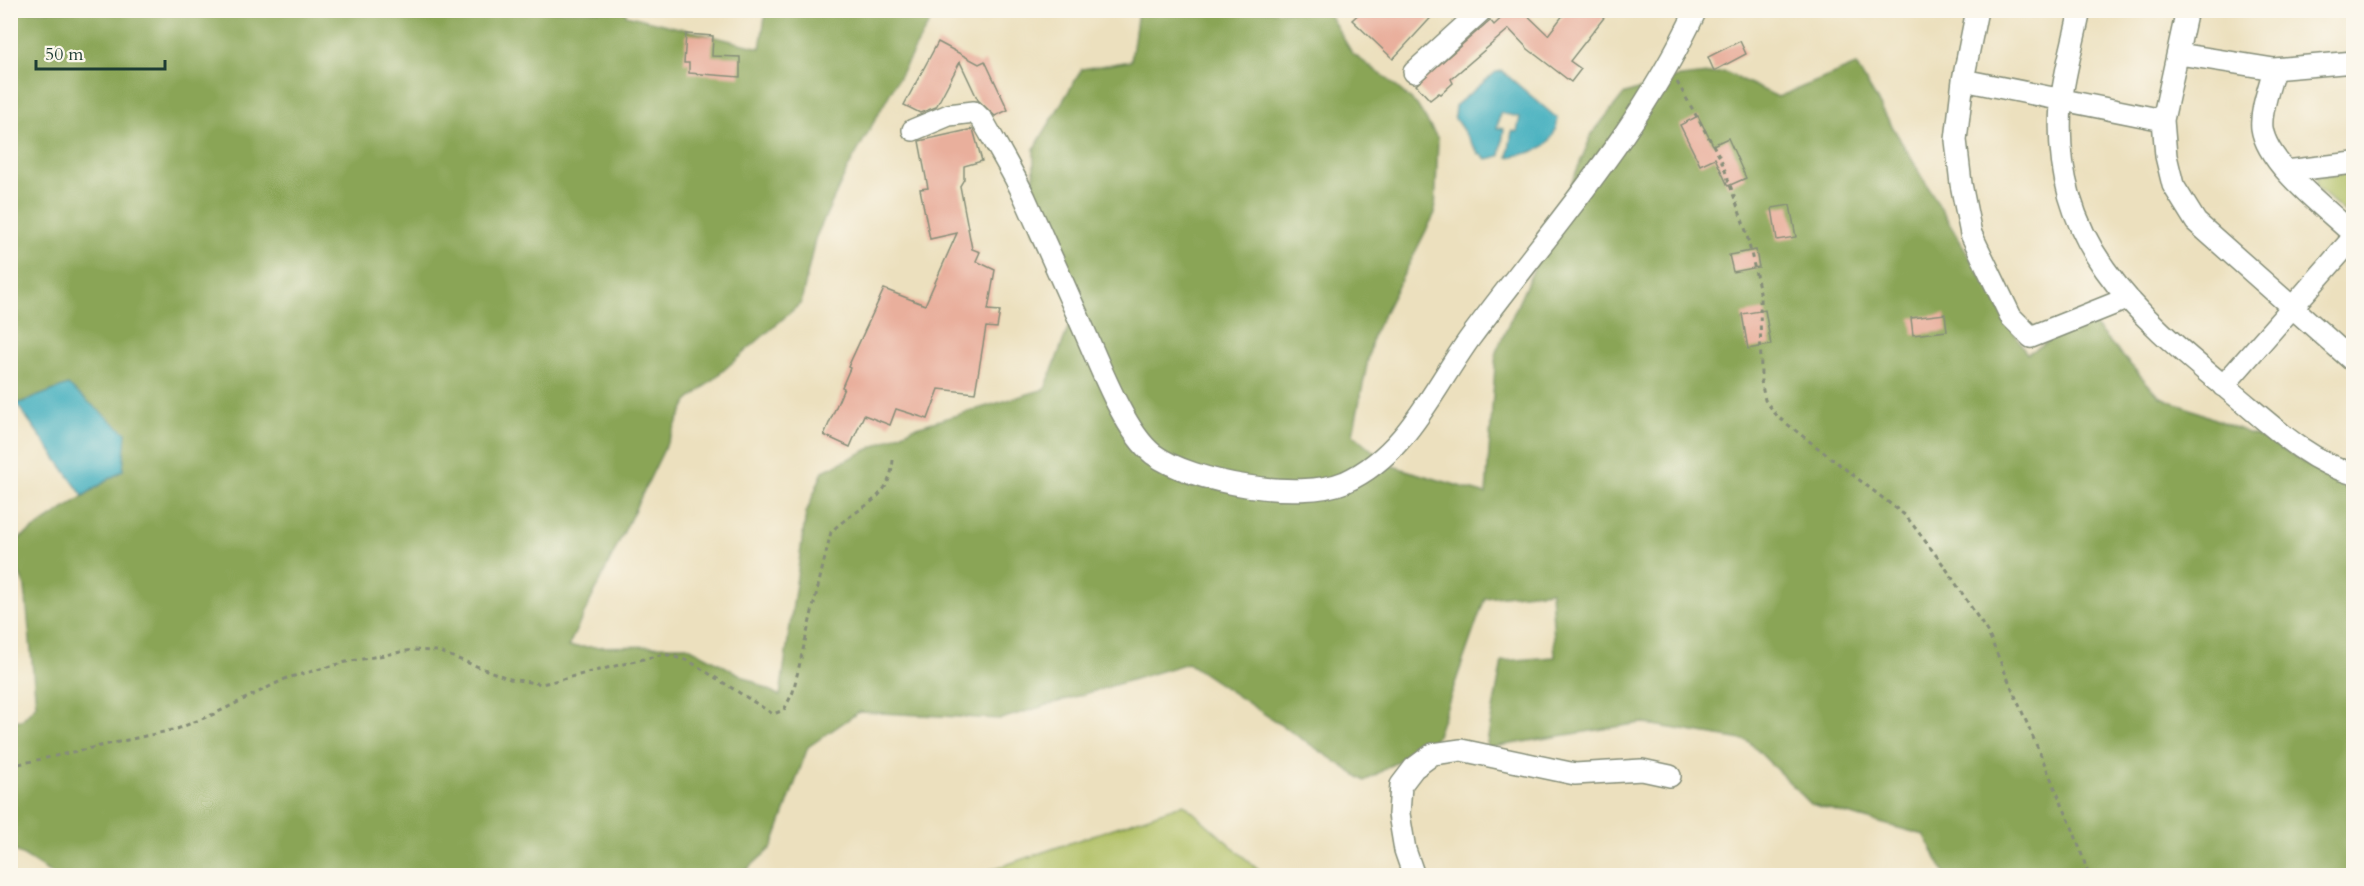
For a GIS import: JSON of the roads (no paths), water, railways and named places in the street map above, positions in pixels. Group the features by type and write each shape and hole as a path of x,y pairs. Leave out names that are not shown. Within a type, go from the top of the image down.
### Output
{"street":[{"path":"1414,72 1482,10"},
{"path":"913,130 949,115 974,112 983,121 1023,193 1114,398 1152,453 1180,470 1248,487 1302,490 1343,483 1363,471 1411,430 1468,340 1599,170 1657,88 1696,10"},
{"path":"1977,10 1963,80 1956,140 1971,234 2011,316 2031,337 2126,299"},
{"path":"2080,10 2061,101 2061,166 2070,202 2100,266 2126,299 2223,386 2301,449 2354,474"},
{"path":"2187,10 2163,120 2166,156 2173,185 2196,222 2354,362"},
{"path":"2179,54 2274,69 2354,62"},
{"path":"2223,386 2354,236 2286,171 2267,145 2262,126 2274,69"},
{"path":"1963,80 2163,120"},
{"path":"2286,171 2354,163"},
{"path":"1414,876 1405,850 1399,814 1401,785 1414,768 1433,754 1461,750 1575,774 1642,770 1670,776"}],"water":[{"path":"1502,71 1558,119 1552,137 1542,148 1508,157 1512,131 1517,132 1520,117 1500,113 1497,128 1504,129 1500,156 1487,159 1479,154 1454,117 1455,106 1496,72"},
{"path":"68,385 126,433 123,470 83,496 17,404"}]}
